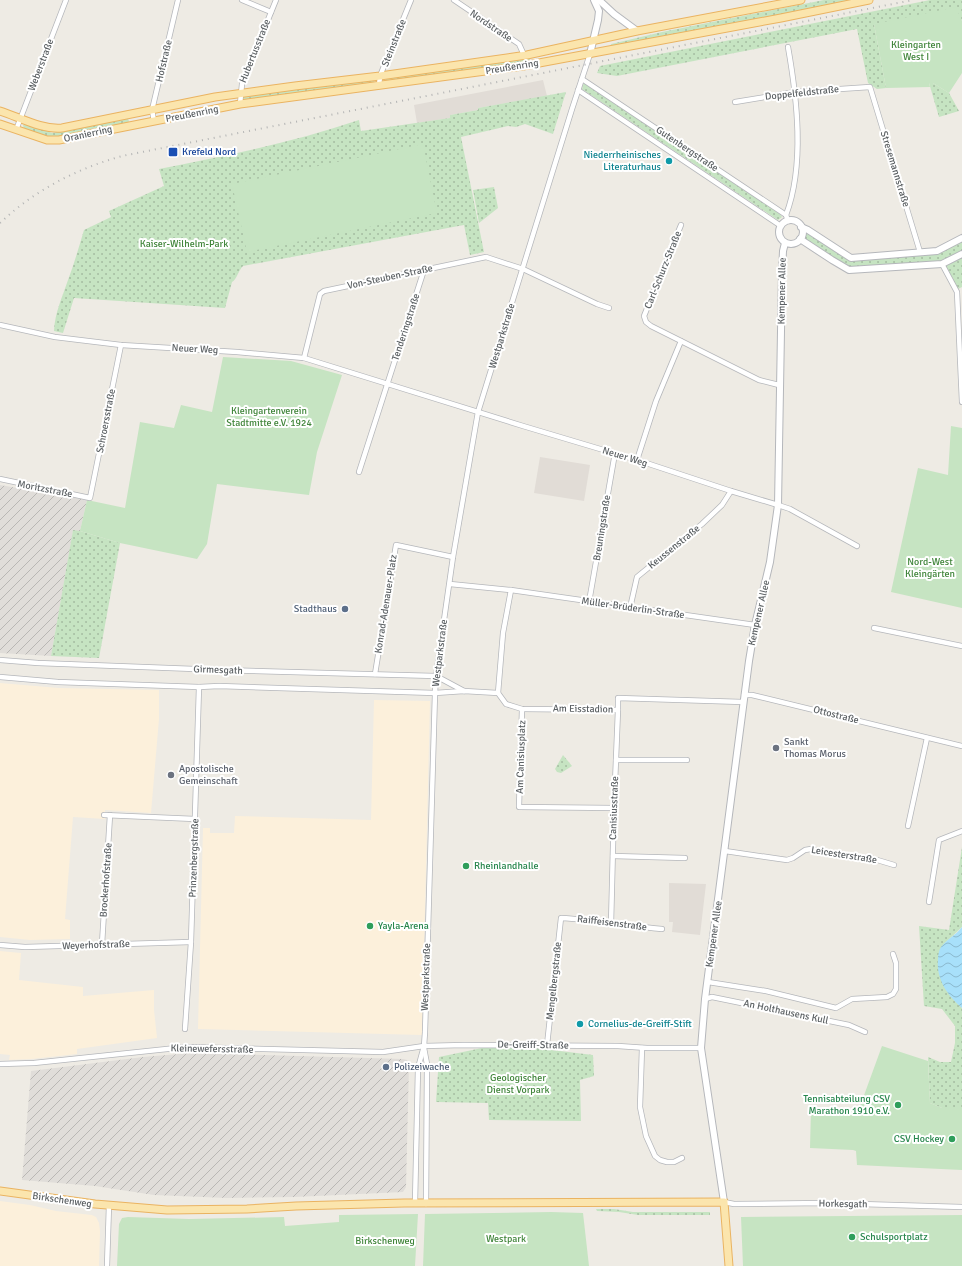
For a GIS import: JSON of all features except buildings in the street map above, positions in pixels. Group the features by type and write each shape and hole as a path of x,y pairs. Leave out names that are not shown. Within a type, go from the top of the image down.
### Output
{"main road":[{"name":"Preußenring","path":"152,110 241,93 380,76 524,55 775,2 801,0"},
{"name":"Preußenring","path":"154,121 240,104 522,66 773,20 869,0"},
{"name":"Oranierring","path":"0,111 54,129 152,110"},
{"name":"Oranierring","path":"0,124 53,141 154,121"},
{"name":"Birkschenweg","path":"0,1191 108,1205 167,1210 247,1209 296,1206 415,1203 724,1202"},
{"name":"Kempener Allee","path":"724,1202 729,1266"}],"street":[{"name":"Weberstraße","path":"16,130 66,0"},
{"name":"Hofstraße","path":"154,121 152,110 178,0"},
{"path":"242,0 271,12"},
{"name":"Hubertusstraße","path":"240,104 242,84 276,0"},
{"name":"Steinstraße","path":"379,86 380,76 411,0"},
{"name":"Nordstraße","path":"454,0 519,44 524,55"},
{"path":"590,54 599,10 594,0"},
{"path":"599,0 614,14 637,31"},
{"path":"788,47 795,92 797,152 793,190 787,218 781,226 779,235 785,243 794,244 800,239 802,233 801,227"},
{"name":"Westparkstraße","path":"426,1204 427,1064 424,1046 436,676 453,557 478,412 590,54"},
{"name":"Gutenbergstraße","path":"582,79 787,218"},
{"name":"Doppelfeldstraße","path":"735,102 795,92 870,87"},
{"name":"Stresemannstraße","path":"870,87 920,252"},
{"name":"Gutenbergstraße","path":"578,90 781,226"},
{"path":"787,218 795,221 801,227 851,258 937,251 962,238"},
{"name":"Carl-Schurz-Straße","path":"681,225 644,316 646,322 651,326 760,380 779,385"},
{"path":"800,239 849,270 942,264 962,254"},
{"name":"Kempener Allee","path":"724,1202 701,1048 705,999 743,702 755,625 770,562 778,504 782,273 785,243"},
{"path":"937,251 942,264 960,290 962,402"},
{"name":"Von-Steuben-Straße","path":"304,358 320,294 324,291 486,257 523,269"},
{"path":"523,269 597,304 609,308"},
{"name":"Tenderingstraße","path":"387,383 424,270"},
{"name":"Neuer Weg","path":"0,325 55,337 121,345 237,352 304,358 615,453 731,492 778,504 790,509 857,546"},
{"path":"637,460 656,401 681,341"},
{"name":"Schroersstraße","path":"90,498 121,345"},
{"path":"359,472 387,383"},
{"name":"Breuningstraße","path":"589,602 615,453"},
{"name":"Moritzstraße","path":"0,480 90,498"},
{"name":"Keussenstraße","path":"630,608 637,577 702,524 722,505 731,492"},
{"name":"Konrad-Adenauer-Platz","path":"375,674 396,545 453,557"},
{"name":"Müller-Brüderlin-Straße","path":"450,584 510,590 755,625"},
{"path":"435,693 464,691 498,693 503,633 510,590"},
{"path":"874,628 962,646"},
{"name":"Girmesgath","path":"0,660 38,663 221,670 436,676"},
{"path":"436,676 464,691"},
{"name":"Girmesgath","path":"0,677 58,682 435,693"},
{"name":"Prinzenbergstraße","path":"185,1029 191,942 198,687"},
{"name":"Am Eisstadion","path":"498,693 506,704 522,709 618,710 618,698 743,702"},
{"name":"Ottostraße","path":"744,695 752,695 962,746"},
{"name":"Am Canisiusplatz","path":"522,709 519,807 614,808"},
{"name":"Canisiusstraße","path":"611,924 618,710"},
{"path":"908,826 927,738"},
{"path":"616,760 687,760"},
{"path":"104,815 195,819"},
{"name":"Brockerhofstraße","path":"102,944 110,815"},
{"path":"929,902 939,840 962,831"},
{"name":"Leicesterstraße","path":"725,851 787,860 794,858 805,850 811,849 874,859 894,865"},
{"path":"613,856 685,858"},
{"name":"Raiffeisenstraße","path":"561,918 588,919 611,924 662,929"},
{"name":"Mengelbergstraße","path":"547,1045 561,918"},
{"name":"Weyerhofstraße","path":"0,945 25,947 191,942"},
{"name":"Kempener Allee","path":"708,982 766,991 836,1008 852,999 887,997 893,994 896,990 896,963 893,954"},
{"name":"An Holthausens Kull","path":"705,999 712,997 849,1025 865,1032"},
{"name":"De-Greiff-Straße","path":"424,1046 547,1045 701,1048"},
{"name":"Westparkstraße","path":"415,1203 418,1068 424,1046"},
{"name":"Kleinewefersstraße","path":"0,1064 34,1063 186,1047 383,1052 424,1046"},
{"path":"642,1048 640,1107 646,1136 655,1156 660,1160 674,1162 682,1158"},
{"name":"Horkesgath","path":"724,1202 734,1204 826,1203 962,1207"},
{"path":"107,1266 108,1205"}],"shaded area":[{"path":"543,80 547,96 478,108 478,110 450,115 450,118 417,123 414,105"},
{"path":"540,457 590,465 584,501 534,493"},
{"path":"0,485 87,500 80,531 73,531 51,656 0,653"},
{"path":"0,683 59,688 159,690 159,719 151,813 105,810 105,819 73,817 65,919 70,920 70,939 30,940 0,937"},
{"path":"374,700 430,701 422,1035 198,1029 203,828 210,828 210,833 234,833 235,816 371,820"},
{"path":"669,883 706,884 700,935 672,932 673,922 669,922"},
{"path":"0,951 21,953 19,980 83,987 83,996 154,990 154,1010 157,1038 77,1049 77,1054 9,1060 10,1055 0,1054"},
{"path":"191,1053 407,1060 409,1064 406,1187 403,1192 295,1197 227,1198 154,1195 95,1186 22,1180 31,1071 143,1057"},
{"path":"0,1201 30,1205 56,1211 92,1215 96,1217 99,1223 100,1231 99,1266 0,1266"}],"green space":[{"path":"824,0 853,0 610,47 611,44 662,32"},
{"path":"930,0 962,0 962,21 961,19 874,24 886,88 877,89 868,83 857,29 617,76 597,73 600,66"},
{"name":"Kleingarten West I","path":"956,7 962,21 962,73 949,93 933,83 929,83 930,87 886,88 874,24"},
{"path":"530,58 530,61 463,72 386,81 386,78"},
{"path":"374,80 374,82 243,99 243,97"},
{"path":"584,82 778,212 782,217 778,220 582,89"},
{"path":"929,83 933,83 949,93 959,111 939,117"},
{"name":"Kaiser-Wilhelm-Park","path":"566,92 553,134 525,124 516,127 508,126 461,137 484,252 470,255 464,225 243,266 232,282 225,308 74,298 63,333 54,331 57,311 84,230 111,217 109,211 164,186 159,169 235,154 285,142 359,120 361,131 450,118 450,115 478,110 478,108"},
{"path":"127,117 129,121 128,123 51,137 24,129 23,125 28,124 52,133"},
{"path":"423,144 437,213 247,252 232,184"},
{"path":"494,187 498,208 479,223 473,190"},
{"path":"807,233 851,258 939,249 962,238 962,287 958,289 943,261 850,268 804,238"},
{"name":"Kleingartenverein Stadtmitte e.V. 1924","path":"223,357 291,361 342,375 317,452 309,495 217,484 207,544 197,559 120,543 80,531 87,500 125,508 140,422 174,428 181,405 212,412"},
{"name":"Nord-West Kleingärten","path":"951,426 962,428 962,608 891,592 918,468 948,475"},
{"path":"73,530 120,543 99,658 51,656"},
{"path":"563,755 572,766 561,773 557,772 555,769"},
{"path":"962,847 962,927 945,943 950,995 962,1008 962,1108 942,1108 930,1103 928,1057 940,1062 951,1062 955,1043 955,1026 942,1009 924,1006 919,926 949,930"},
{"name":"Geologischer Dienst Vorpark","path":"501,1044 593,1055 594,1076 580,1080 581,1121 489,1120 488,1103 436,1102 439,1057"},
{"name":"Tennisabteilung CSV Marathon 1910 e.V.","path":"882,1046 928,1061 930,1103 942,1108 962,1108 962,1170 857,1165 856,1151 810,1148 811,1109 859,1109"},
{"path":"596,1209 614,1209 633,1212 710,1212 710,1215 638,1215 597,1211"},
{"name":"Westpark","path":"551,1212 583,1213 589,1266 423,1266 425,1214"},
{"name":"Birkschenweg","path":"418,1214 415,1266 117,1266 119,1224 122,1218 189,1219 284,1217 285,1226 339,1222 339,1215"},
{"name":"Schulsportplatz","path":"962,1215 962,1266 743,1266 741,1217"}],"water":[{"path":"962,927 962,1008 947,992 941,980 938,966 938,954 941,947"}],"railway":[{"path":"0,223 27,200 57,182 88,167 122,156 913,0"}],"place":[{"name":"Krefeld Nord","path":"173,152"},
{"name":"Niederrheinisches Literaturhaus","path":"669,161"},
{"name":"Stadthaus","path":"345,609"},
{"name":"Sankt Thomas Morus","path":"776,748"},
{"name":"Apostolische Gemeinschaft","path":"171,775"},
{"name":"Rheinlandhalle","path":"466,866"},
{"name":"Yayla-Arena","path":"370,926"},
{"name":"Cornelius-de-Greiff-Stift","path":"580,1024"},
{"name":"Polizeiwache","path":"386,1067"},
{"name":"Tennisabteilung CSV Marathon 1910 e.V.","path":"898,1105"},
{"name":"CSV Hockey","path":"952,1139"},
{"name":"Schulsportplatz","path":"852,1237"}]}
